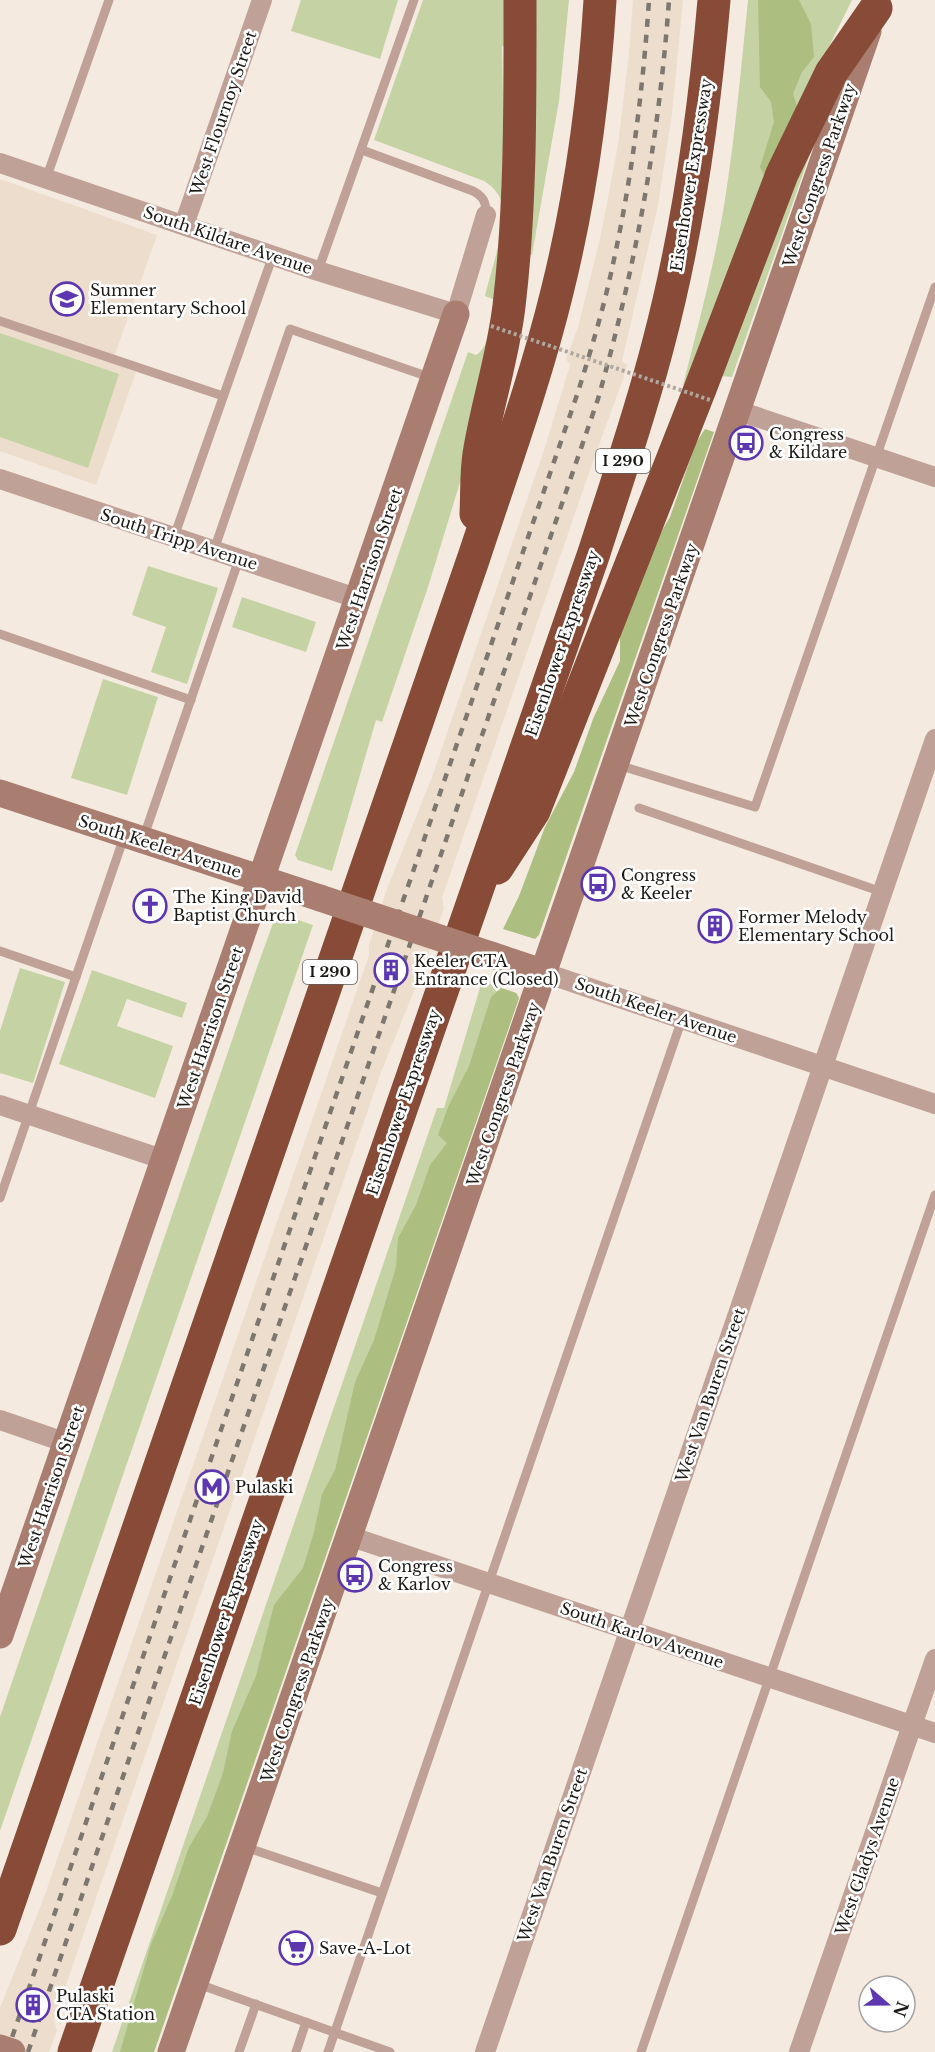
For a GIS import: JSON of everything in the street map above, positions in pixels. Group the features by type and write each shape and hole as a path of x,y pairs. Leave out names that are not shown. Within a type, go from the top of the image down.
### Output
{"highway":[{"path":"474,557 479,455 500,364 509,308 514,253 520,103 520,0"},
{"name":"I 290","path":"0,1929 474,557 535,369 557,292 575,210 589,125 600,0"},
{"name":"Eisenhower Expressway","path":"74,2052 594,553 636,421 659,343 682,244 697,159 714,0"},
{"path":"471,907 534,811 782,174 831,73 878,4"}],"street":[{"name":"West Flournoy Street","path":"184,225 262,0"},
{"name":"West Congress Parkway","path":"171,2052 878,4"},
{"name":"South Kildare Avenue","path":"0,163 318,271 456,314"},
{"name":"West Harrison Street","path":"0,1635 359,599 456,314 486,215"},
{"path":"739,411 935,477"},
{"name":"South Tripp Avenue","path":"0,479 359,599"},
{"name":"West Van Buren Street","path":"485,2052 935,739"},
{"name":"South Keeler Avenue","path":"0,793 935,1104"},
{"path":"0,1105 165,1161"},
{"path":"0,1420 67,1443"},
{"name":"South Karlov Avenue","path":"349,1536 935,1733"},
{"name":"West Gladys Avenue","path":"800,2052 935,1659"},
{"path":"0,2048 12,2052"}],"lane":[{"path":"46,179 109,0"},
{"path":"318,271 414,0"},
{"path":"362,150 473,190 481,195 486,203 486,215"},
{"path":"174,537 273,255"},
{"path":"616,765 755,807 935,287"},
{"path":"0,321 223,396"},
{"path":"214,550 290,329 434,379"},
{"path":"0,1198 76,977 191,700 239,559"},
{"path":"0,634 191,700"},
{"path":"639,808 882,892"},
{"path":"0,951 76,977"},
{"path":"328,2052 682,1019"},
{"path":"641,2052 935,1195"},
{"path":"242,1847 382,1893"},
{"path":"195,1983 390,2052"},
{"path":"239,2052 256,2004"},
{"path":"296,2052 306,2022"}],"path":[{"path":"491,327 710,400"}],"shaded area":[{"path":"633,0 683,0 672,114 658,205 622,361 627,365 623,379 442,898 444,908 425,964 381,1072 54,2020 57,2031 49,2052 0,2052 0,2008 43,1900 369,955 369,945 387,889 432,777 545,447 570,365 566,359 578,327 601,234 618,145"},
{"name":"Sumner Elementary School","path":"0,179 157,235 112,363 136,372 96,485 0,451"}],"green space":[{"path":"301,0 398,0 380,59 291,31"},
{"path":"423,0 508,0 509,45 502,46 505,193 498,302 461,479 429,584 382,722 376,720 332,871 298,860 295,855 468,352 476,355 485,345 495,300 485,296 502,227 503,207 496,192 484,181 374,140"},
{"path":"532,0 569,0 559,101 532,255 523,254"},
{"path":"748,0 852,0 798,109 691,387 683,385 711,273 724,206 735,129"},
{"path":"758,0 799,0 811,24 814,57 802,72 793,94 798,109 765,177 760,167 774,122 771,102 760,87"},
{"path":"819,128 732,377 720,376 741,303"},
{"path":"0,333 119,374 88,468 0,437"},
{"path":"705,429 714,432 539,935 535,939 503,929 519,896 545,827 574,772 593,719 620,661 620,634 651,549 670,517 696,443"},
{"path":"148,566 218,588 187,684 151,672 166,627 132,615"},
{"path":"242,597 316,622 306,652 232,627"},
{"path":"103,679 158,697 127,795 71,778"},
{"path":"278,913 313,925 0,1831 0,1717 255,973"},
{"path":"20,968 65,982 33,1083 0,1073 0,1031"},
{"path":"92,970 187,1003 182,1018 127,999 117,1026 173,1046 155,1098 59,1064"},
{"path":"482,981 516,993 519,998 154,2052 112,2052 437,1108 444,1108"},
{"path":"501,988 516,993 519,998 154,2052 120,2052 151,1944 172,1896 189,1847 207,1817 223,1773 232,1731 256,1676 274,1605 303,1568 322,1494 335,1470 355,1382 374,1340 396,1267 398,1238 416,1205 430,1165 447,1143 438,1135 448,1107 469,1066 491,997"}],"railway":[{"path":"7,2052 578,392 606,296 626,199 644,67 649,0"},
{"path":"28,2052 598,399 624,300 644,201 659,102 669,0"}],"place":[{"name":"Sumner Elementary School","path":"67,299"},
{"name":"Congress & Kildare","path":"746,443"},
{"name":"Congress & Keeler","path":"598,884"},
{"name":"The King David Baptist Church","path":"150,906"},
{"name":"Former Melody Elementary School","path":"715,926"},
{"name":"Keeler CTA Entrance (Closed)","path":"391,970"},
{"name":"Pulaski","path":"212,1487"},
{"name":"Congress & Karlov","path":"355,1575"},
{"name":"Save-A-Lot","path":"296,1948"},
{"name":"Pulaski CTA Station","path":"33,2005"}]}
